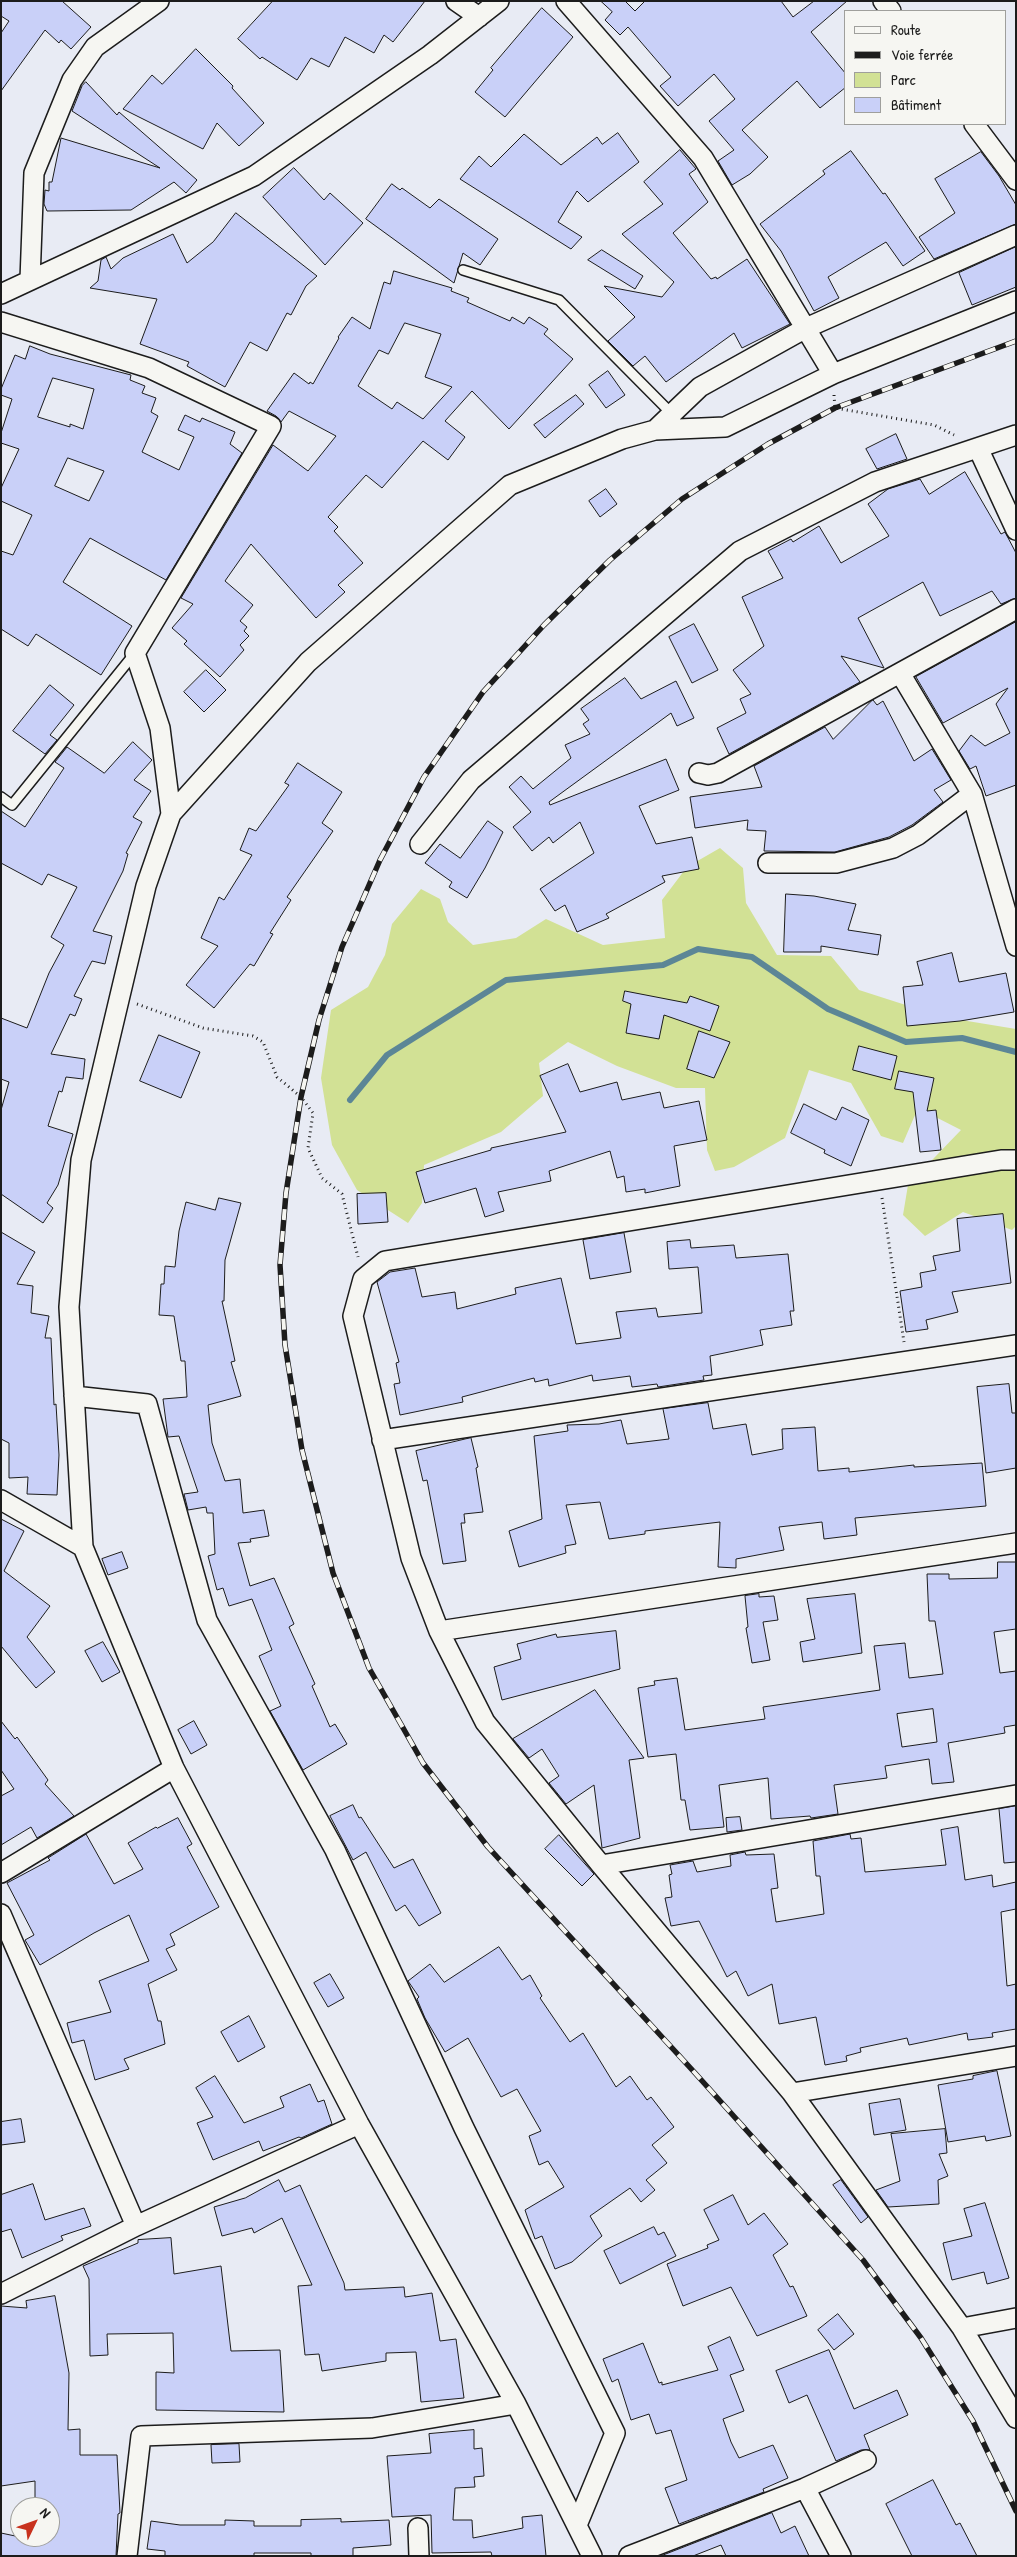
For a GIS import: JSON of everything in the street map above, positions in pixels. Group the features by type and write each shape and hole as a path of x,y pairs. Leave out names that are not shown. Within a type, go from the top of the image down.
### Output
{"street":[{"path":"30,280 34,173 72,80 95,47 159,1"},
{"path":"456,1 479,17"},
{"path":"1,294 254,176 430,55 499,1"},
{"path":"566,1 703,158 834,374"},
{"path":"975,125 1016,180"},
{"path":"655,430 700,387 806,328 1016,235"},
{"path":"592,2556 516,2404 359,2124 174,1768 84,1547 69,1307 81,1160 146,886 171,814 308,662 510,485 622,439 655,430 725,427 834,374 1016,301"},
{"path":"1,322 149,368 271,426 135,653 160,728 171,814"},
{"path":"420,844 471,780 740,550 875,482 1016,435"},
{"path":"978,448 1016,530"},
{"path":"699,772 708,775 718,773 1016,608"},
{"path":"900,673 972,794 1016,946"},
{"path":"768,863 836,863 893,848 918,836 972,794"},
{"path":"1016,1160 1001,1160 385,1261 363,1279 353,1316 411,1558 439,1631 485,1722 601,1865 792,2093 962,2328 1016,2418"},
{"path":"382,1440 1016,1345"},
{"path":"74,1396 147,1404 207,1620 335,1850 464,2128 616,2433 577,2525"},
{"path":"1,1500 84,1547"},
{"path":"439,1631 1016,1543"},
{"path":"1,1873 174,1768"},
{"path":"601,1865 1016,1795"},
{"path":"1,1914 136,2226"},
{"path":"792,2093 1016,2056"},
{"path":"1,2294 136,2226 359,2124"},
{"path":"962,2328 1016,2318"},
{"path":"127,2556 141,2436 372,2428 516,2404"},
{"path":"629,2556 805,2488 866,2460"},
{"path":"805,2488 841,2556"},
{"path":"418,2528 419,2556"}],"lane":[{"path":"463,270 559,300 672,414"},
{"path":"1,797 12,805 135,653"}],"path":[{"path":"834,374 834,408 934,425 978,448"},
{"path":"120,998 203,1028 253,1036 263,1042 276,1077 301,1097 313,1113 308,1148 322,1178 342,1194 363,1279"},
{"path":"880,1180 907,1360"}],"green space":[{"path":"720,848 743,868 746,903 777,955 831,956 859,990 943,1017 1016,1029 1016,1226 1012,1230 963,1212 925,1236 903,1215 908,1185 961,1130 918,1108 903,1143 881,1136 851,1083 809,1070 785,1138 734,1167 715,1171 707,1150 705,1088 676,1088 617,1066 568,1042 539,1063 543,1096 501,1132 424,1165 422,1203 408,1223 357,1190 332,1145 321,1078 331,1010 368,987 385,955 392,924 421,889 440,899 448,922 473,945 516,938 546,919 603,945 665,938 662,900 687,867"}],"building":[{"path":"1,1 62,1 91,27 71,49 61,40 59,43 45,30 1,91 1,33 9,21 1,16"},
{"path":"273,1 425,1 393,42 384,35 374,53 345,37 329,67 311,58 297,80 262,57 260,59 238,39"},
{"path":"601,1 625,1 635,11 645,1 781,1 793,17 814,1 847,1 811,32 844,72 844,89 820,108 797,81 742,130 768,157 750,174 732,185 718,161 734,150 709,121 735,99 714,74 678,106 660,86 671,77 628,27 620,35 605,20 612,12"},
{"path":"542,8 573,37 505,117 475,92 493,70 491,68"},
{"path":"196,49 233,86 232,88 264,123 239,146 217,123 203,149 123,109 152,75 162,84"},
{"path":"86,82 117,115 119,112 197,180 186,193 174,182 131,210 47,211 44,204 45,190 49,191 49,182 52,182 61,138 160,168 72,111 82,86"},
{"path":"618,133 639,162 588,202 577,191 558,222 582,237 571,249 460,179 479,156 491,167 524,134 561,165 597,137 602,144"},
{"path":"680,150 696,169 689,174 708,202 673,233 711,279 716,277 717,279 747,259 790,324 742,348 734,333 666,382 645,356 633,366 608,341 635,317 604,286 662,297 674,282 622,234 663,204 644,182"},
{"path":"851,151 883,194 885,193 925,251 903,266 886,242 828,277 839,298 814,311 781,251 760,224 825,174 823,171"},
{"path":"981,152 999,176 1016,205 1016,224 934,259 919,237 955,213 935,179"},
{"path":"294,168 324,200 330,193 363,223 325,265 263,197"},
{"path":"392,184 400,190 402,188 430,208 439,199 498,239 480,265 463,253 454,283 366,219"},
{"path":"236,213 317,276 306,286 291,315 287,313 267,351 250,342 225,387 187,366 189,362 140,344 157,299 90,288 98,281 101,260 106,257 111,269 123,258 173,234 187,263 213,242"},
{"path":"1016,247 1016,287 972,305 959,273"},
{"path":"602,250 643,276 635,289 588,260"},
{"path":"394,271 452,288 451,291 469,298 467,302 510,321 512,317 524,324 529,317 548,329 544,334 573,359 509,429 472,391 445,421 465,437 448,460 423,441 382,488 366,475 328,517 338,527 334,531 363,563 338,585 345,592 316,618 251,544 225,581 253,605 240,621 247,627 244,631 249,636 240,645 244,650 220,677 184,644 187,641 172,628 193,604 181,598 273,445 308,471 336,436 289,411 281,422 276,416 267,411 294,373 309,384 310,382 313,384 338,337 352,317 370,329 384,282 390,284","holes":["405,323 441,334 425,377 452,387 423,419 397,402 392,409 358,386 379,350 388,354"]},
{"path":"30,346 50,354 131,375 130,380 145,386 142,393 156,398 151,412 158,416 142,452 179,470 194,437 178,430 185,415 200,422 202,418 235,432 230,444 242,453 166,580 90,538 63,582 132,626 101,675 36,634 28,646 1,629 1,551 13,555 32,515 1,501 1,488 19,449 1,443 1,433 12,399 1,395 1,389 15,355 25,359","holes":["53,378 94,389 83,429 38,417","68,458 104,471 89,501 55,486"]},
{"path":"608,371 625,395 606,408 589,385"},
{"path":"576,395 584,404 545,438 534,425"},
{"path":"896,434 907,459 877,469 866,449"},
{"path":"965,472 1001,534 1005,532 1016,553 1016,598 1001,604 992,591 940,616 923,582 858,618 884,668 841,656 860,682 729,754 717,728 746,713 740,699 751,694 733,670 764,646 742,597 783,578 768,551 791,539 793,542 819,526 841,563 889,536 868,504 888,489 920,479 929,494"},
{"path":"606,489 617,504 600,517 589,501"},
{"path":"1016,622 1016,785 986,796 976,766 970,769 959,751 971,735 985,746 1010,733 996,704 1008,688 943,723 916,677"},
{"path":"694,624 718,670 692,683 669,637"},
{"path":"206,670 226,690 204,712 184,692"},
{"path":"625,678 641,699 676,681 694,718 677,726 671,713 549,802 550,805 666,759 679,790 639,806 656,844 692,837 699,869 662,876 665,882 606,914 609,918 577,932 565,905 555,911 540,889 594,853 580,822 553,843 549,837 532,851 513,827 531,812 509,787 521,776 533,789 571,758 565,745 590,734 583,724 589,720 581,709"},
{"path":"50,685 74,705 50,735 57,740 45,754 13,731"},
{"path":"873,700 877,705 883,701 914,761 932,749 951,780 934,790 943,802 912,825 889,837 835,852 764,851 766,831 747,830 748,820 695,828 690,797 762,787 754,766 825,727 833,739"},
{"path":"133,742 152,760 134,780 151,791 133,817 142,822 126,853 128,854 123,871 93,931 112,936 105,964 92,961 74,996 82,999 75,1016 70,1014 51,1054 85,1059 83,1079 66,1077 62,1092 59,1091 48,1126 73,1134 58,1185 47,1203 53,1208 43,1223 1,1194 1,1110 9,1082 1,1079 1,1018 27,1028 49,973 64,945 51,937 77,887 48,874 42,885 1,863 1,811 25,827 64,768 55,762 67,747 104,773"},
{"path":"298,763 342,792 322,823 333,831 287,897 291,900 270,933 273,934 254,966 250,964 214,1008 186,985 218,946 201,938 219,897 224,900 252,855 240,850 249,828 256,831 289,785 285,783"},
{"path":"488,821 503,832 467,898 449,887 452,882 425,863 440,844 460,858"},
{"path":"786,894 814,896 856,904 848,930 881,935 878,955 821,946 821,952 784,952"},
{"path":"952,953 959,982 1006,973 1014,1012 960,1021 907,1026 903,987 923,985 917,962"},
{"path":"625,991 687,1003 690,996 719,1006 710,1031 664,1015 659,1039 626,1033 631,1004 623,1001"},
{"path":"699,1031 730,1042 714,1078 687,1069"},
{"path":"159,1035 200,1052 181,1098 140,1081"},
{"path":"859,1046 897,1056 891,1080 853,1070"},
{"path":"568,1064 580,1092 617,1082 622,1100 660,1092 664,1108 699,1101 707,1140 674,1146 680,1186 645,1193 645,1189 626,1192 624,1176 617,1178 610,1151 549,1171 551,1181 498,1192 504,1211 485,1217 476,1188 425,1203 416,1172 491,1150 491,1148 566,1132 540,1076"},
{"path":"899,1071 934,1078 927,1111 936,1110 941,1150 920,1152 913,1092 895,1089"},
{"path":"804,1104 836,1120 842,1107 869,1120 851,1166 824,1153 825,1150 791,1133"},
{"path":"386,1193 388,1222 358,1224 357,1194"},
{"path":"219,1198 241,1203 225,1260 224,1301 222,1301 235,1361 231,1362 241,1396 208,1405 212,1443 225,1481 240,1479 243,1513 264,1510 269,1536 250,1539 251,1542 238,1543 250,1586 274,1578 294,1624 289,1627 315,1684 312,1686 330,1727 335,1724 347,1744 303,1770 270,1711 281,1706 259,1656 272,1650 252,1599 229,1606 223,1588 217,1590 208,1556 215,1554 213,1513 207,1513 206,1507 188,1510 184,1494 198,1492 179,1436 168,1437 163,1399 187,1397 185,1361 181,1361 174,1316 159,1315 161,1284 164,1284 165,1266 175,1267 179,1231 186,1202 215,1210"},
{"path":"1003,1214 1011,1283 952,1292 958,1312 926,1320 928,1329 906,1332 900,1291 922,1287 920,1273 936,1270 933,1256 960,1251 957,1219"},
{"path":"1,1232 35,1252 17,1284 33,1286 31,1313 49,1316 45,1338 51,1338 54,1405 56,1404 59,1455 57,1495 27,1494 28,1477 9,1478 9,1443 1,1439"},
{"path":"624,1233 631,1272 590,1279 583,1240"},
{"path":"690,1240 691,1248 734,1245 736,1258 788,1254 794,1311 790,1311 792,1325 760,1330 763,1345 710,1356 712,1375 703,1376 704,1380 658,1387 657,1384 632,1387 630,1376 593,1381 592,1375 549,1386 548,1379 535,1382 534,1378 462,1397 463,1402 400,1415 394,1384 400,1383 396,1363 399,1362 377,1282 390,1272 415,1268 422,1297 455,1292 457,1309 516,1294 515,1288 561,1278 576,1344 621,1338 616,1312 656,1308 658,1317 702,1313 698,1267 669,1269 667,1242"},
{"path":"1009,1384 1012,1413 1016,1413 1016,1468 986,1473 977,1387"},
{"path":"708,1403 713,1429 746,1424 752,1455 783,1449 782,1429 815,1427 818,1471 849,1468 849,1472 914,1465 914,1467 982,1463 986,1506 855,1518 857,1535 824,1539 822,1522 779,1527 784,1550 736,1559 736,1568 718,1567 720,1522 645,1531 645,1534 609,1539 600,1502 566,1505 576,1544 565,1546 566,1553 519,1567 509,1531 542,1519 534,1436 568,1431 567,1425 599,1424 621,1420 627,1444 669,1439 663,1409"},
{"path":"471,1438 478,1467 476,1468 483,1512 464,1514 465,1523 461,1523 466,1561 443,1564 427,1480 423,1481 416,1451"},
{"path":"1,1519 24,1531 4,1571 50,1606 27,1637 55,1672 36,1688 1,1646"},
{"path":"122,1552 128,1568 108,1575 102,1559"},
{"path":"998,1562 1016,1562 1016,1629 994,1632 1000,1673 1016,1671 1016,1725 1004,1727 1005,1733 948,1743 954,1782 932,1784 929,1759 885,1766 887,1778 834,1785 838,1814 811,1818 810,1816 771,1819 768,1778 719,1785 724,1827 690,1830 685,1800 681,1800 676,1754 648,1757 638,1688 655,1685 654,1681 677,1678 685,1730 765,1719 763,1707 880,1690 874,1646 905,1643 909,1678 943,1674 935,1621 929,1621 927,1574 949,1574 949,1579 997,1578","holes":["933,1709 937,1742 902,1747 897,1714"]},
{"path":"759,1594 759,1597 774,1596 778,1620 763,1622 770,1660 752,1663 746,1628 748,1627 745,1596"},
{"path":"855,1594 862,1653 803,1662 800,1642 815,1639 807,1599"},
{"path":"616,1631 620,1669 502,1700 494,1667 521,1659 517,1644 556,1634 557,1637"},
{"path":"103,1642 120,1672 102,1682 85,1651"},
{"path":"595,1690 644,1758 629,1760 640,1838 602,1848 594,1785 566,1804 549,1783 559,1776 542,1749 529,1758 513,1739"},
{"path":"1,1721 15,1739 17,1737 48,1780 45,1784 74,1816 37,1838 31,1827 1,1845 1,1796 14,1789 1,1770"},
{"path":"194,1721 207,1745 191,1754 178,1730"},
{"path":"353,1805 359,1818 361,1817 394,1868 413,1859 441,1913 419,1926 405,1905 396,1911 366,1852 353,1860 330,1816"},
{"path":"1016,1806 1016,1862 1004,1863 999,1809"},
{"path":"740,1817 742,1830 727,1832 726,1818"},
{"path":"178,1818 192,1844 187,1847 219,1907 170,1934 175,1945 166,1949 177,1970 148,1984 158,2021 161,2021 165,2044 124,2059 129,2069 95,2080 84,2040 72,2043 67,2023 111,2012 99,1981 149,1961 129,1915 40,1965 25,1940 34,1935 7,1883 50,1860 48,1858 86,1834 114,1884 143,1869 128,1843 156,1827"},
{"path":"958,1827 965,1880 992,1875 993,1887 1016,1882 1016,1909 1001,1912 1007,1986 1016,1984 1016,2029 992,2033 993,2037 968,2040 967,2033 909,2045 907,2038 860,2048 861,2052 846,2056 847,2061 825,2065 816,2017 779,2024 772,1984 748,1996 736,1971 727,1977 699,1921 671,1926 665,1898 672,1897 669,1875 672,1874 670,1865 693,1861 697,1872 731,1866 730,1855 745,1852 746,1855 774,1854 778,1888 771,1889 776,1922 824,1914 820,1876 816,1876 813,1841 850,1834 851,1839 861,1838 865,1872 946,1865 941,1830"},
{"path":"559,1835 594,1874 582,1886 545,1849"},
{"path":"499,1947 522,1980 530,1975 542,1996 540,1998 570,2042 583,2033 616,2087 630,2076 647,2100 651,2097 674,2127 652,2145 667,2163 646,2180 655,2190 641,2202 630,2188 590,2216 602,2236 572,2262 555,2269 542,2236 535,2239 525,2210 564,2187 548,2161 539,2165 529,2136 541,2131 517,2089 501,2097 468,2038 445,2052 425,2018 417,1999 419,1997 408,1981 430,1964 444,1982"},
{"path":"330,1974 344,1998 328,2007 314,1983"},
{"path":"249,2016 265,2047 238,2062 221,2032"},
{"path":"997,2071 1011,2136 986,2141 985,2136 948,2142 938,2085 973,2079 973,2076"},
{"path":"215,2076 244,2123 284,2107 280,2097 310,2084 318,2102 324,2100 332,2124 301,2138 299,2137 263,2151 259,2141 213,2160 197,2123 213,2117 196,2088"},
{"path":"900,2099 906,2130 874,2135 869,2104"},
{"path":"21,2119 25,2142 1,2145 1,2122"},
{"path":"945,2129 947,2153 939,2154 948,2176 938,2180 939,2204 888,2207 876,2190 900,2181 891,2134"},
{"path":"279,2180 285,2192 300,2185 344,2283 345,2290 404,2287 405,2297 432,2293 440,2341 456,2339 464,2398 421,2402 416,2352 386,2353 386,2361 322,2371 319,2354 305,2355 298,2286 312,2285 282,2218 254,2233 252,2228 222,2236 214,2207 245,2198"},
{"path":"841,2180 868,2217 861,2223 833,2185"},
{"path":"33,2184 45,2220 84,2208 91,2226 61,2236 63,2240 22,2258 11,2229 1,2232 1,2195"},
{"path":"733,2195 748,2225 764,2213 788,2244 773,2255 790,2287 793,2286 807,2316 757,2336 731,2287 683,2306 667,2264 708,2248 707,2245 719,2240 704,2210"},
{"path":"985,2203 1009,2278 987,2284 984,2272 952,2280 943,2243 972,2236 964,2209"},
{"path":"654,2227 658,2235 664,2232 676,2256 620,2284 604,2251"},
{"path":"171,2238 174,2274 221,2266 231,2351 280,2350 284,2412 156,2410 156,2372 174,2373 173,2333 107,2334 108,2355 90,2356 89,2279 83,2266 138,2243 138,2240"},
{"path":"55,2296 69,2373 68,2430 80,2429 80,2455 117,2455 120,2513 118,2514 116,2556 1,2556 1,2533 10,2535 10,2547 60,2547 60,2497 35,2497 35,2481 1,2486 1,2306 27,2308 26,2301"},
{"path":"838,2314 854,2334 834,2350 818,2330"},
{"path":"730,2337 744,2370 730,2375 744,2411 723,2419 731,2442 739,2458 773,2445 788,2478 763,2489 764,2492 679,2524 665,2488 687,2480 671,2430 656,2434 649,2414 631,2420 618,2379 612,2382 603,2359 643,2343 659,2383 662,2382 662,2385 718,2370 708,2347"},
{"path":"829,2350 854,2409 897,2390 908,2415 864,2435 870,2450 861,2450 836,2461 807,2395 789,2403 776,2371"},
{"path":"474,2430 474,2449 482,2448 484,2476 474,2477 475,2487 455,2488 453,2520 472,2520 473,2538 523,2528 522,2517 542,2515 546,2556 492,2556 491,2552 432,2553 431,2515 392,2517 387,2456 431,2453 429,2434"},
{"path":"239,2444 240,2462 212,2463 211,2445"},
{"path":"933,2480 956,2525 960,2523 977,2556 912,2556 886,2504"},
{"path":"772,2513 781,2533 795,2526 809,2556 726,2556 721,2545 693,2556 661,2556"},
{"path":"341,2519 341,2522 389,2520 391,2545 353,2548 353,2556 311,2556 311,2553 254,2553 254,2556 165,2556 165,2551 147,2549 151,2521 180,2525 225,2525 225,2520 254,2521 254,2526 301,2526 301,2520"}],"waterway":[{"path":"350,1100 387,1055 506,980 663,965 698,949 752,957 828,1009 906,1042 962,1038 1016,1052"}],"railway":[{"path":"1016,341 835,408 768,444 682,499 610,560 544,625 483,692 424,777 380,860 342,947 319,1020 301,1097 286,1193 280,1265 285,1345 302,1450 333,1573 369,1668 423,1763 488,1847 863,2260 921,2338 973,2421 1016,2511"}]}
